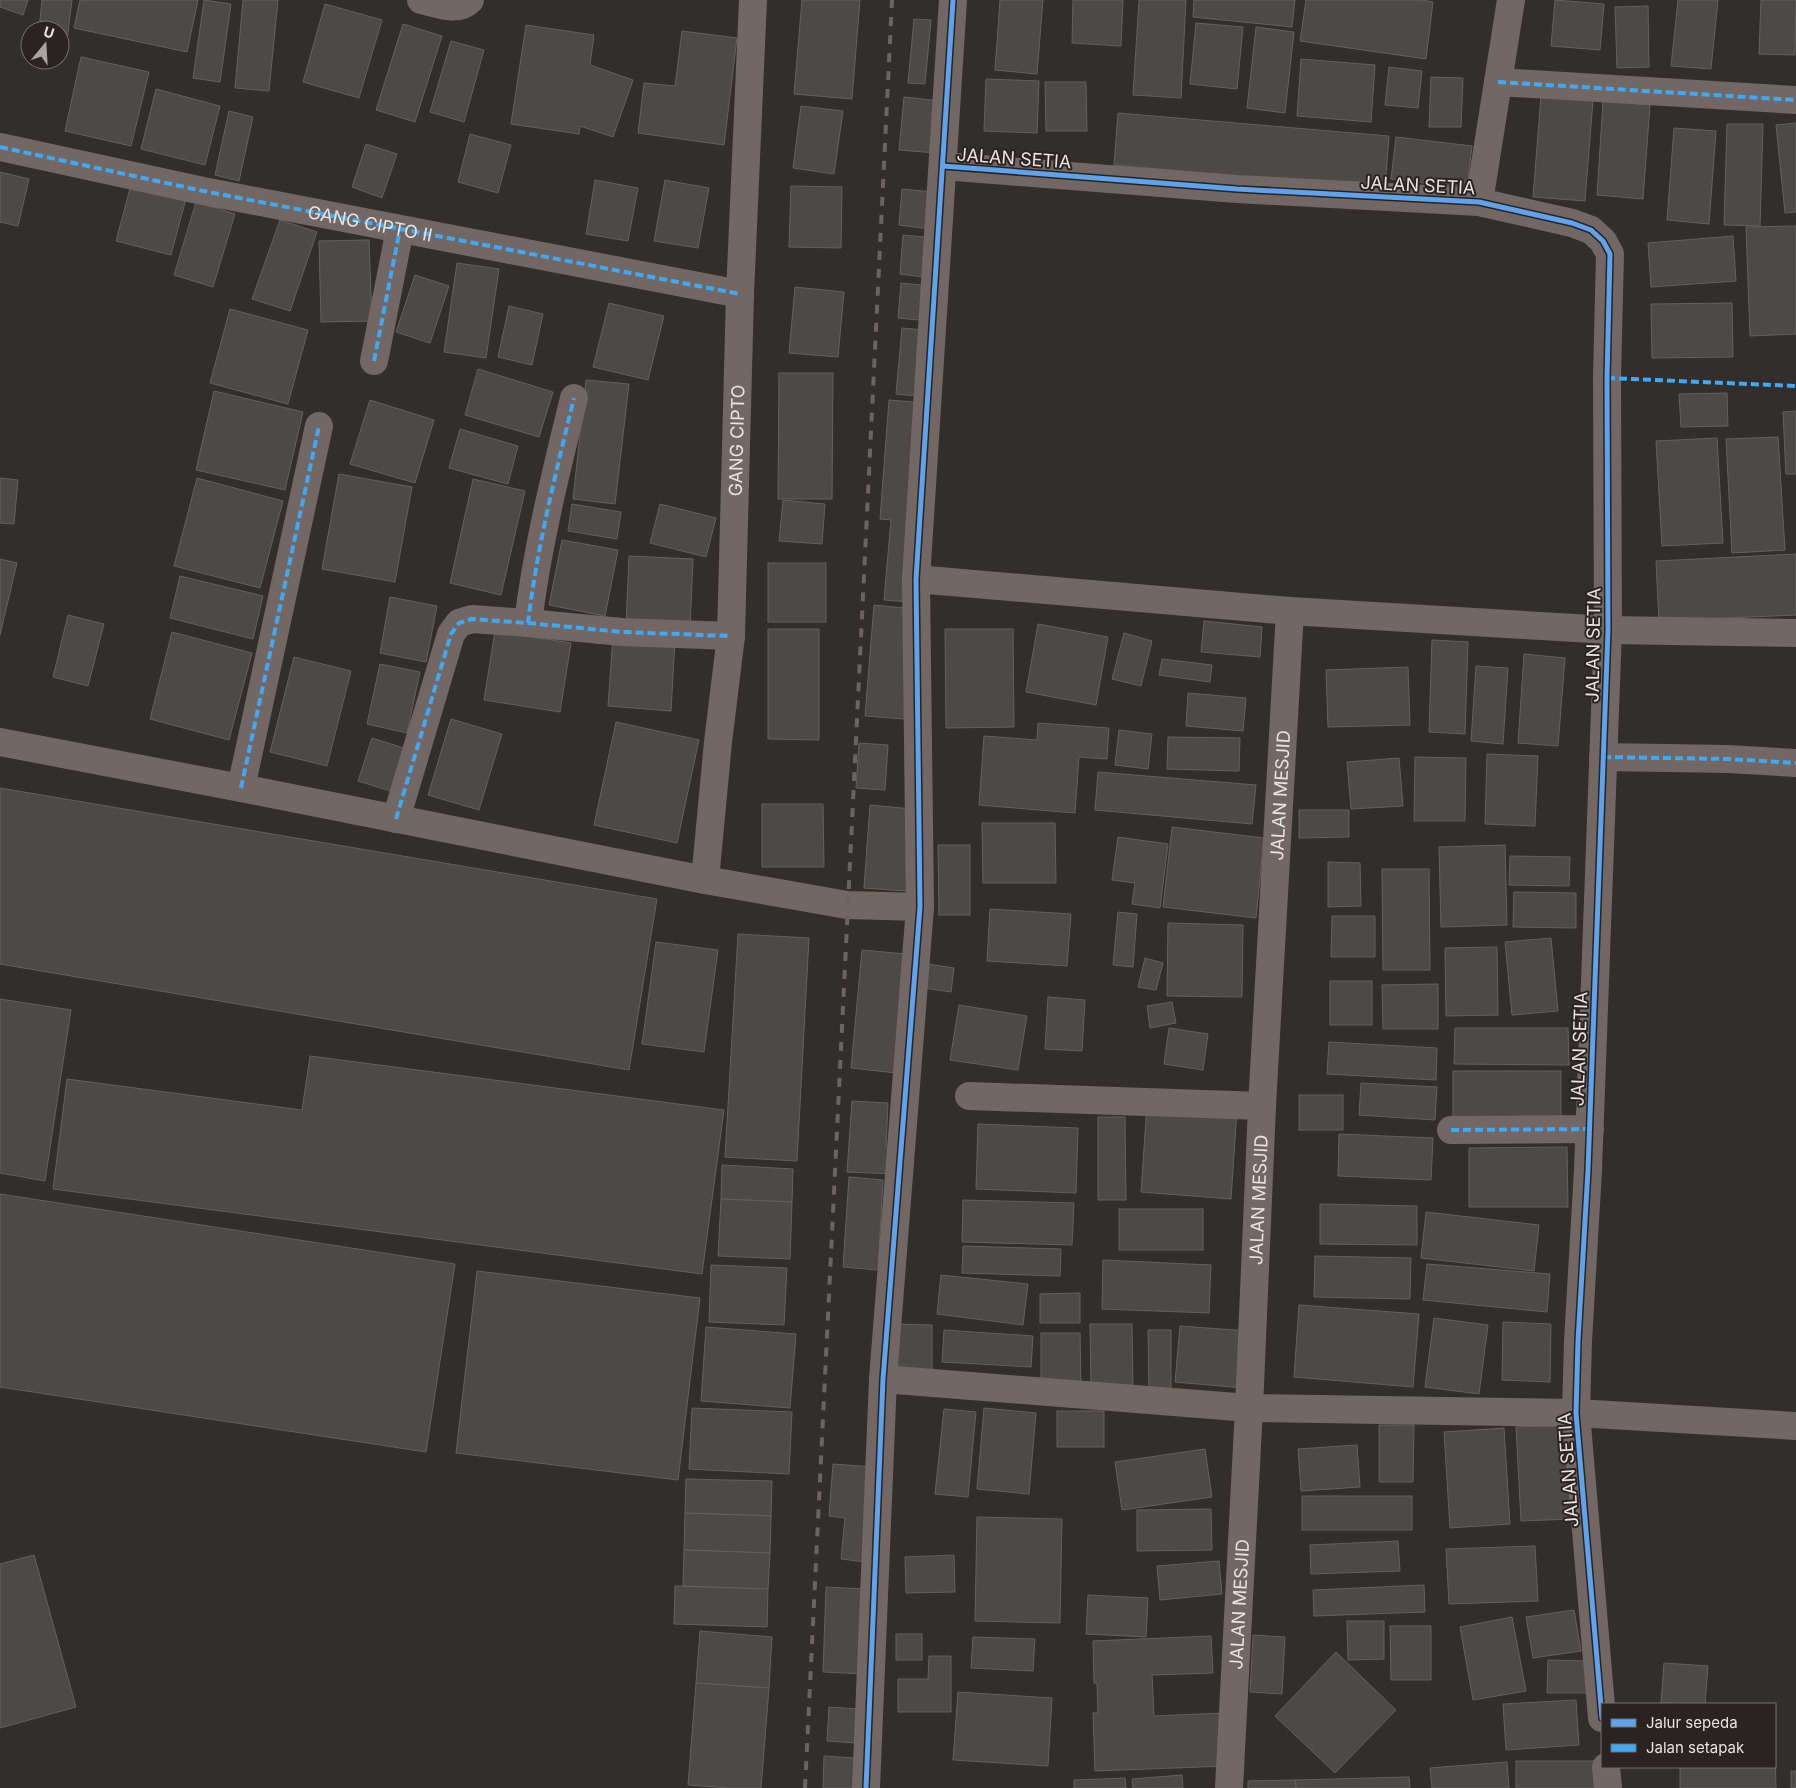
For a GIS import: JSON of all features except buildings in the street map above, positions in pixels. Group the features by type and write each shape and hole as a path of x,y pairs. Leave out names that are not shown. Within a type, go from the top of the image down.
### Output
{"street":[{"path":"421,0 444,6 458,7 470,0"},
{"name":"GANG CIPTO","path":"705,880 718,742 731,636 740,294 753,0"},
{"path":"866,1788 883,1379 920,908 916,579 953,0"},
{"path":"1479,202 1511,0"},
{"path":"1498,82 1796,100"},
{"name":"GANG CIPTO II","path":"0,147 203,191 740,294"},
{"name":"JALAN SETIA","path":"943,166 1238,189 1479,202 1572,223 1591,230 1603,240 1610,254 1607,378 1608,630 1590,1129 1578,1341 1576,1413 1601,1706"},
{"path":"374,361 400,229"},
{"path":"528,623 544,522 574,398"},
{"path":"241,788 319,426"},
{"path":"916,579 1290,611 1608,630 1796,633"},
{"name":"JALAN MESJID","path":"1229,1788 1249,1408 1262,1106 1290,611"},
{"path":"396,819 450,634 460,623 472,619 622,632 731,636"},
{"path":"0,742 705,880 847,905 920,908"},
{"path":"1604,757 1728,759 1796,763"},
{"path":"969,1096 1262,1106"},
{"path":"1451,1130 1590,1129"},
{"path":"883,1379 1249,1408 1576,1413 1796,1426"},
{"path":"1606,1768 1608,1788"}],"railway":[{"path":"805,1788 892,0"}],"marked path":[{"path":"1498,82 1796,100"},
{"path":"0,147 203,191 740,294"},
{"path":"374,361 400,229"},
{"path":"1607,378 1796,386"},
{"path":"396,819 451,634 459,623 472,619 528,623 542,538 574,398"},
{"path":"241,788 319,426"},
{"path":"528,623 622,632 731,636"},
{"path":"1603,757 1728,759 1796,763"},
{"path":"1451,1130 1590,1129"}],"cycle path":[{"path":"866,1788 883,1379 920,907 916,579 953,0"},
{"path":"943,166 1237,189 1479,202 1572,223 1591,230 1603,241 1610,254 1607,378 1608,630 1588,1170 1578,1341 1576,1413 1601,1706"}]}
